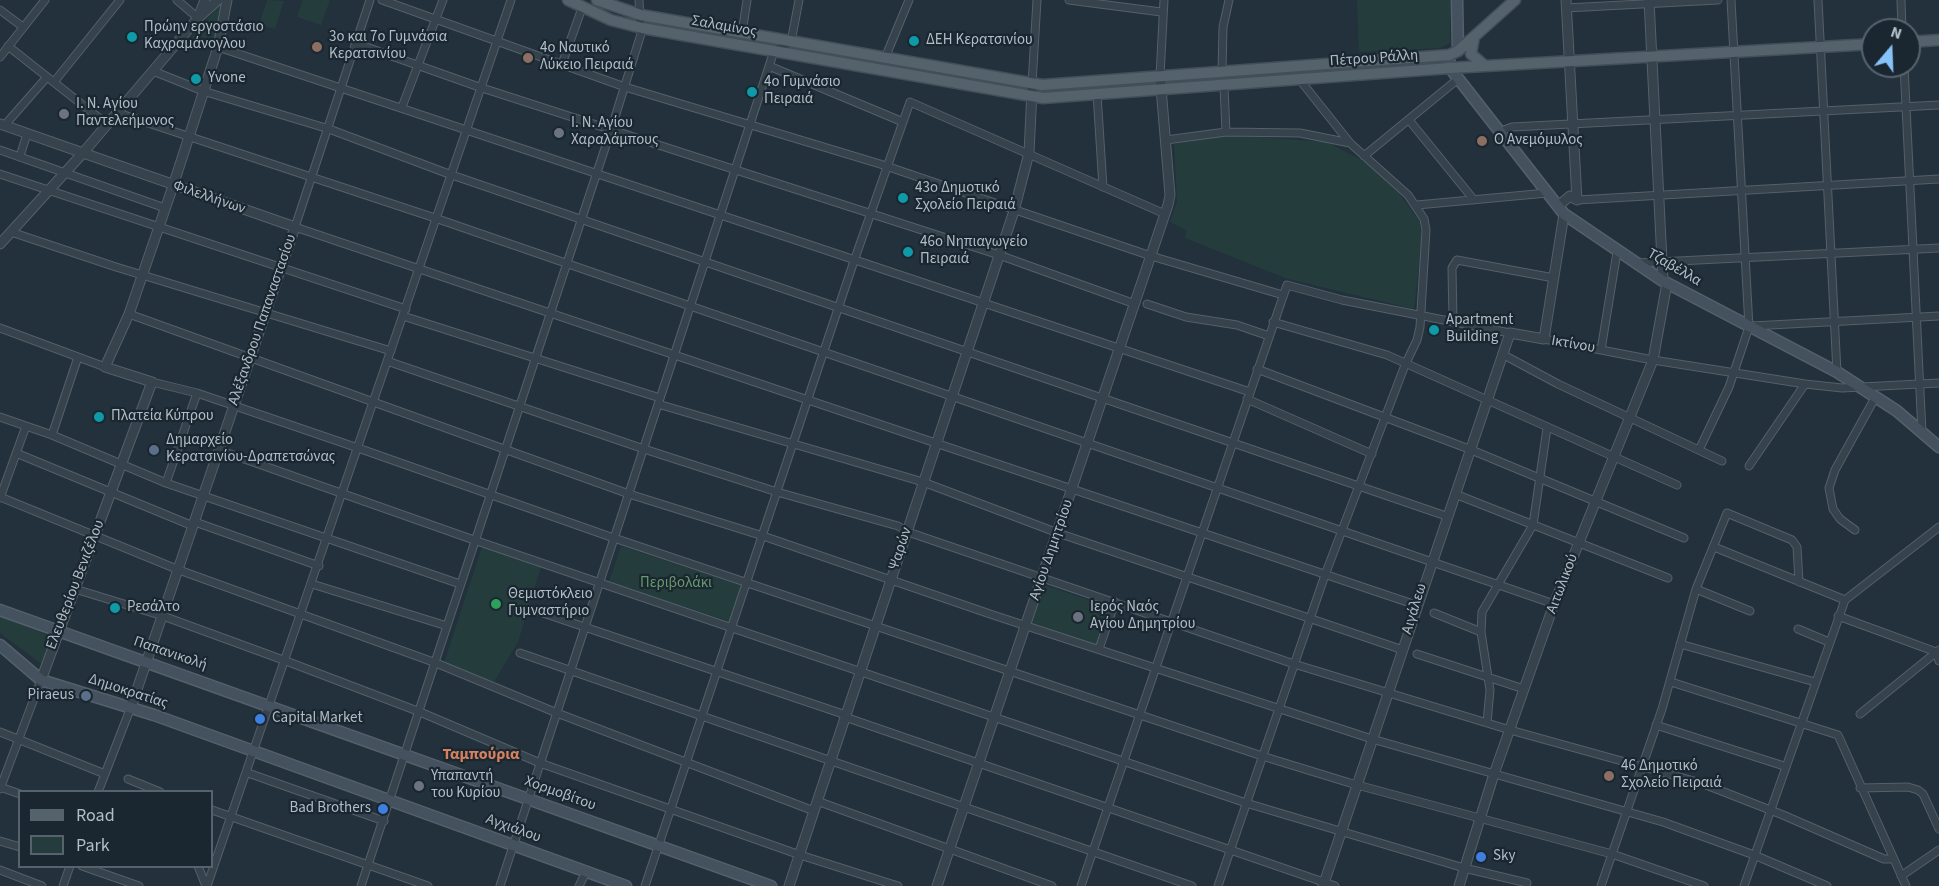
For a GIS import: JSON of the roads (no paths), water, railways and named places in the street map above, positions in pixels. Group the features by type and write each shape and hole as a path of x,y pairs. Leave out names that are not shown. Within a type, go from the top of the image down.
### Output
{"main road":[{"name":"Σαλαμίνος","path":"568,0 611,20 642,28 879,70"},
{"name":"Σαλαμίνος","path":"597,0 641,15 885,58"},
{"path":"1450,68 1454,53 1457,0"},
{"path":"1454,53 1515,0"},
{"path":"1474,36 1471,54 1485,66"},
{"path":"1921,41 1939,40"},
{"name":"Πέτρου Ράλλη","path":"879,70 1033,97 1161,91 1450,68 1861,45"},
{"name":"Πέτρου Ράλλη","path":"885,58 1032,84 1222,72 1454,53"},
{"name":"Τζαβέλλα","path":"1450,68 1561,210 1617,252 1665,282 1862,387 1939,447"},
{"path":"0,610 58,633"},
{"name":"Παπανικολή","path":"58,633 271,706"},
{"name":"Δημοκρατίας","path":"0,645 41,680 131,707 255,752"},
{"name":"Χορμοβίτου","path":"271,706 771,886"},
{"name":"Αγχιάλου","path":"255,752 626,886"}],"street":[{"path":"0,57 45,0"},
{"path":"54,82 120,0"},
{"path":"177,0 198,18"},
{"path":"198,18 205,0"},
{"path":"0,244 82,154 198,18 218,0"},
{"path":"105,367 129,314 173,186 218,47 227,0"},
{"name":"Αλέξανδρου Παπαναστασίου","path":"131,707 329,129 370,0"},
{"path":"382,0 625,87 887,166 1151,256 1283,295 1081,886"},
{"path":"402,107 443,0"},
{"path":"213,864 248,773 406,309 449,174 510,0"},
{"path":"362,886 625,87 642,28 639,0"},
{"path":"742,33 747,0"},
{"path":"500,886 774,51 791,42 799,0"},
{"path":"885,58 909,0"},
{"path":"1032,84 1037,0"},
{"path":"1069,0 1161,12"},
{"path":"1160,76 1161,12 1164,0"},
{"path":"1222,72 1223,27 1229,0"},
{"path":"1577,200 1566,4 1718,0"},
{"path":"1699,450 1734,373 1749,327 1731,0"},
{"path":"1818,0 1837,372"},
{"path":"1901,0 1902,18"},
{"name":"Αιτωλικού","path":"1459,886 1494,774 1554,604 1653,360 1665,282 1658,196 1649,2"},
{"path":"562,64 582,8"},
{"path":"2,15 23,27"},
{"path":"355,43 479,87 999,255 1135,304"},
{"path":"8,46 108,124"},
{"path":"218,47 1120,350 1248,396 1372,454"},
{"path":"769,66 903,122"},
{"path":"153,71 203,91 329,129 449,174 1446,516"},
{"name":"Αγίου Δημητρίου","path":"937,886 1165,214 1170,195 1160,76"},
{"path":"2,125 47,77"},
{"path":"1905,78 1922,432"},
{"path":"1364,156 1458,79"},
{"path":"1218,886 1325,575 1405,365 1417,340 1420,315 1426,230 1417,205 1388,175 1350,143 1300,80"},
{"name":"Ψαρών","path":"789,886 1014,211 1029,153 1032,84"},
{"path":"1224,86 1226,132"},
{"path":"1097,94 1103,187"},
{"path":"645,886 838,308 910,102 1165,214"},
{"path":"1499,132 1512,127 1939,105"},
{"path":"118,112 568,263 1554,604"},
{"path":"1409,120 1474,200"},
{"name":"Φιλελλήνων","path":"2,125 173,186 1416,606"},
{"path":"1166,140 1226,132 1300,133 1350,143"},
{"path":"20,156 27,134"},
{"path":"0,150 165,208"},
{"path":"0,174 406,309"},
{"path":"1544,339 1554,278 1561,210 1570,196 1577,200 1939,179"},
{"path":"1417,205 1547,193"},
{"path":"11,231 142,275 391,351"},
{"path":"1635,263 1939,248"},
{"path":"1601,350 1617,252"},
{"path":"1453,322 1452,268 1457,260 1554,278"},
{"name":"Ικτίνου","path":"1283,295 1287,285 1510,333 1653,360 1805,384 1862,387 1939,383"},
{"path":"1147,304 1186,317 1237,326 1269,336"},
{"path":"129,314 629,494 763,536 1026,626 1156,666 1372,740 1626,812 1754,855 1827,886"},
{"path":"403,316 537,358 793,445 923,482 1058,533 1403,650"},
{"path":"1749,327 1939,316"},
{"path":"1273,322 1387,355 1486,402 1677,485"},
{"path":"0,328 105,367 197,393 614,538 1011,669 1262,756 1357,785 1612,854 1704,886"},
{"name":"Αιγάλεω","path":"1324,884 1431,560 1510,333"},
{"path":"1502,354 1558,384 1722,461"},
{"path":"52,435 78,357"},
{"path":"387,361 777,492 898,526 908,532 1294,664 1510,730 1701,783 1769,809 1884,859 1893,859"},
{"path":"1257,369 1469,449 1684,538"},
{"name":"Ελευθερίου Βενιζέλου","path":"0,788 152,382"},
{"path":"1749,466 1805,384"},
{"path":"166,483 197,393"},
{"path":"1855,530 1840,519 1833,509 1829,488 1835,470 1876,396"},
{"path":"0,417 52,435 166,483 460,584"},
{"path":"26,426 0,497 179,570 436,663 557,713 814,811"},
{"path":"1487,723 1489,678 1481,632 1482,612 1533,525 1547,428"},
{"path":"219,450 474,540 1246,803 1464,868 1527,883"},
{"path":"16,453 194,524 318,566"},
{"path":"1455,494 1668,579"},
{"path":"1601,886 1671,682 1696,589 1727,513 1792,540 1797,547 1799,582"},
{"path":"1744,886 1784,766 1845,600 1939,527"},
{"path":"1714,548 1845,600"},
{"path":"312,584 447,626"},
{"path":"75,589 163,616 286,661 420,712 540,764 800,855 898,886"},
{"path":"1696,589 1750,611"},
{"path":"1099,649 1115,602"},
{"path":"537,611 1335,886"},
{"path":"1434,613 1481,632"},
{"path":"1838,616 1938,651"},
{"path":"1798,629 1829,642"},
{"path":"1680,644 1815,682"},
{"path":"1938,651 1939,661"},
{"path":"1860,714 1938,651"},
{"path":"520,653 830,763 841,764 1192,886"},
{"path":"1417,654 1524,689"},
{"path":"1671,682 1800,722 1841,738 1860,788 1906,886"},
{"path":"100,790 131,707"},
{"path":"1656,725 1784,766"},
{"path":"0,732 105,774"},
{"path":"248,773 384,820"},
{"path":"128,779 155,790"},
{"path":"1860,788 1908,787 1923,794 1939,829"},
{"path":"0,788 18,793"},
{"path":"817,801 1052,886"},
{"path":"213,810 428,886"},
{"path":"0,842 18,846"},
{"path":"1901,876 1939,850"},
{"path":"63,886 70,868"},
{"path":"85,868 139,886"},
{"path":"198,868 207,886"},
{"path":"207,886 212,868"},
{"path":"0,870 42,886"},
{"path":"579,886 586,872"}],"place":[{"name":"Πρώην εργοστάσιο Καχραμάνογλου","path":"132,37"},
{"name":"ΔΕΗ Κερατσινίου","path":"914,41"},
{"name":"3ο και 7ο Γυμνάσια Κερατσινίου","path":"317,47"},
{"name":"4ο Ναυτικό Λύκειο Πειραιά","path":"528,58"},
{"name":"Yvone","path":"196,79"},
{"name":"4ο Γυμνάσιο Πειραιά","path":"752,92"},
{"name":"Ι. Ν. Αγίου Παντελεήμονος","path":"64,114"},
{"name":"Ι. Ν. Αγίου Χαραλάμπους","path":"559,133"},
{"name":"Ο Ανεμόμυλος","path":"1482,141"},
{"name":"43ο Δημοτικό Σχολείο Πειραιά","path":"903,198"},
{"name":"46ο Νηπιαγωγείο Πειραιά","path":"908,252"},
{"name":"Apartment Building","path":"1434,330"},
{"name":"Πλατεία Κύπρου","path":"99,417"},
{"name":"Δημαρχείο Κερατσινίου-Δραπετσώνας","path":"154,450"},
{"name":"Θεμιστόκλειο Γυμναστήριο","path":"496,604"},
{"name":"Ρεσάλτο","path":"115,608"},
{"name":"Ιερός Ναός Αγίου Δημητρίου","path":"1078,617"},
{"name":"Piraeus","path":"86,696"},
{"name":"Capital Market","path":"260,719"},
{"name":"46 Δημοτικό Σχολείο Πειραιά","path":"1609,776"},
{"name":"Υπαπαντή του Κυρίου","path":"419,786"},
{"name":"Bad Brothers","path":"383,809"},
{"name":"Sky","path":"1481,857"}],"district":[{"name":"Ταμπούρια","path":"481,755"}],"park label":[{"name":"Περιβολάκι","path":"676,584"}]}
